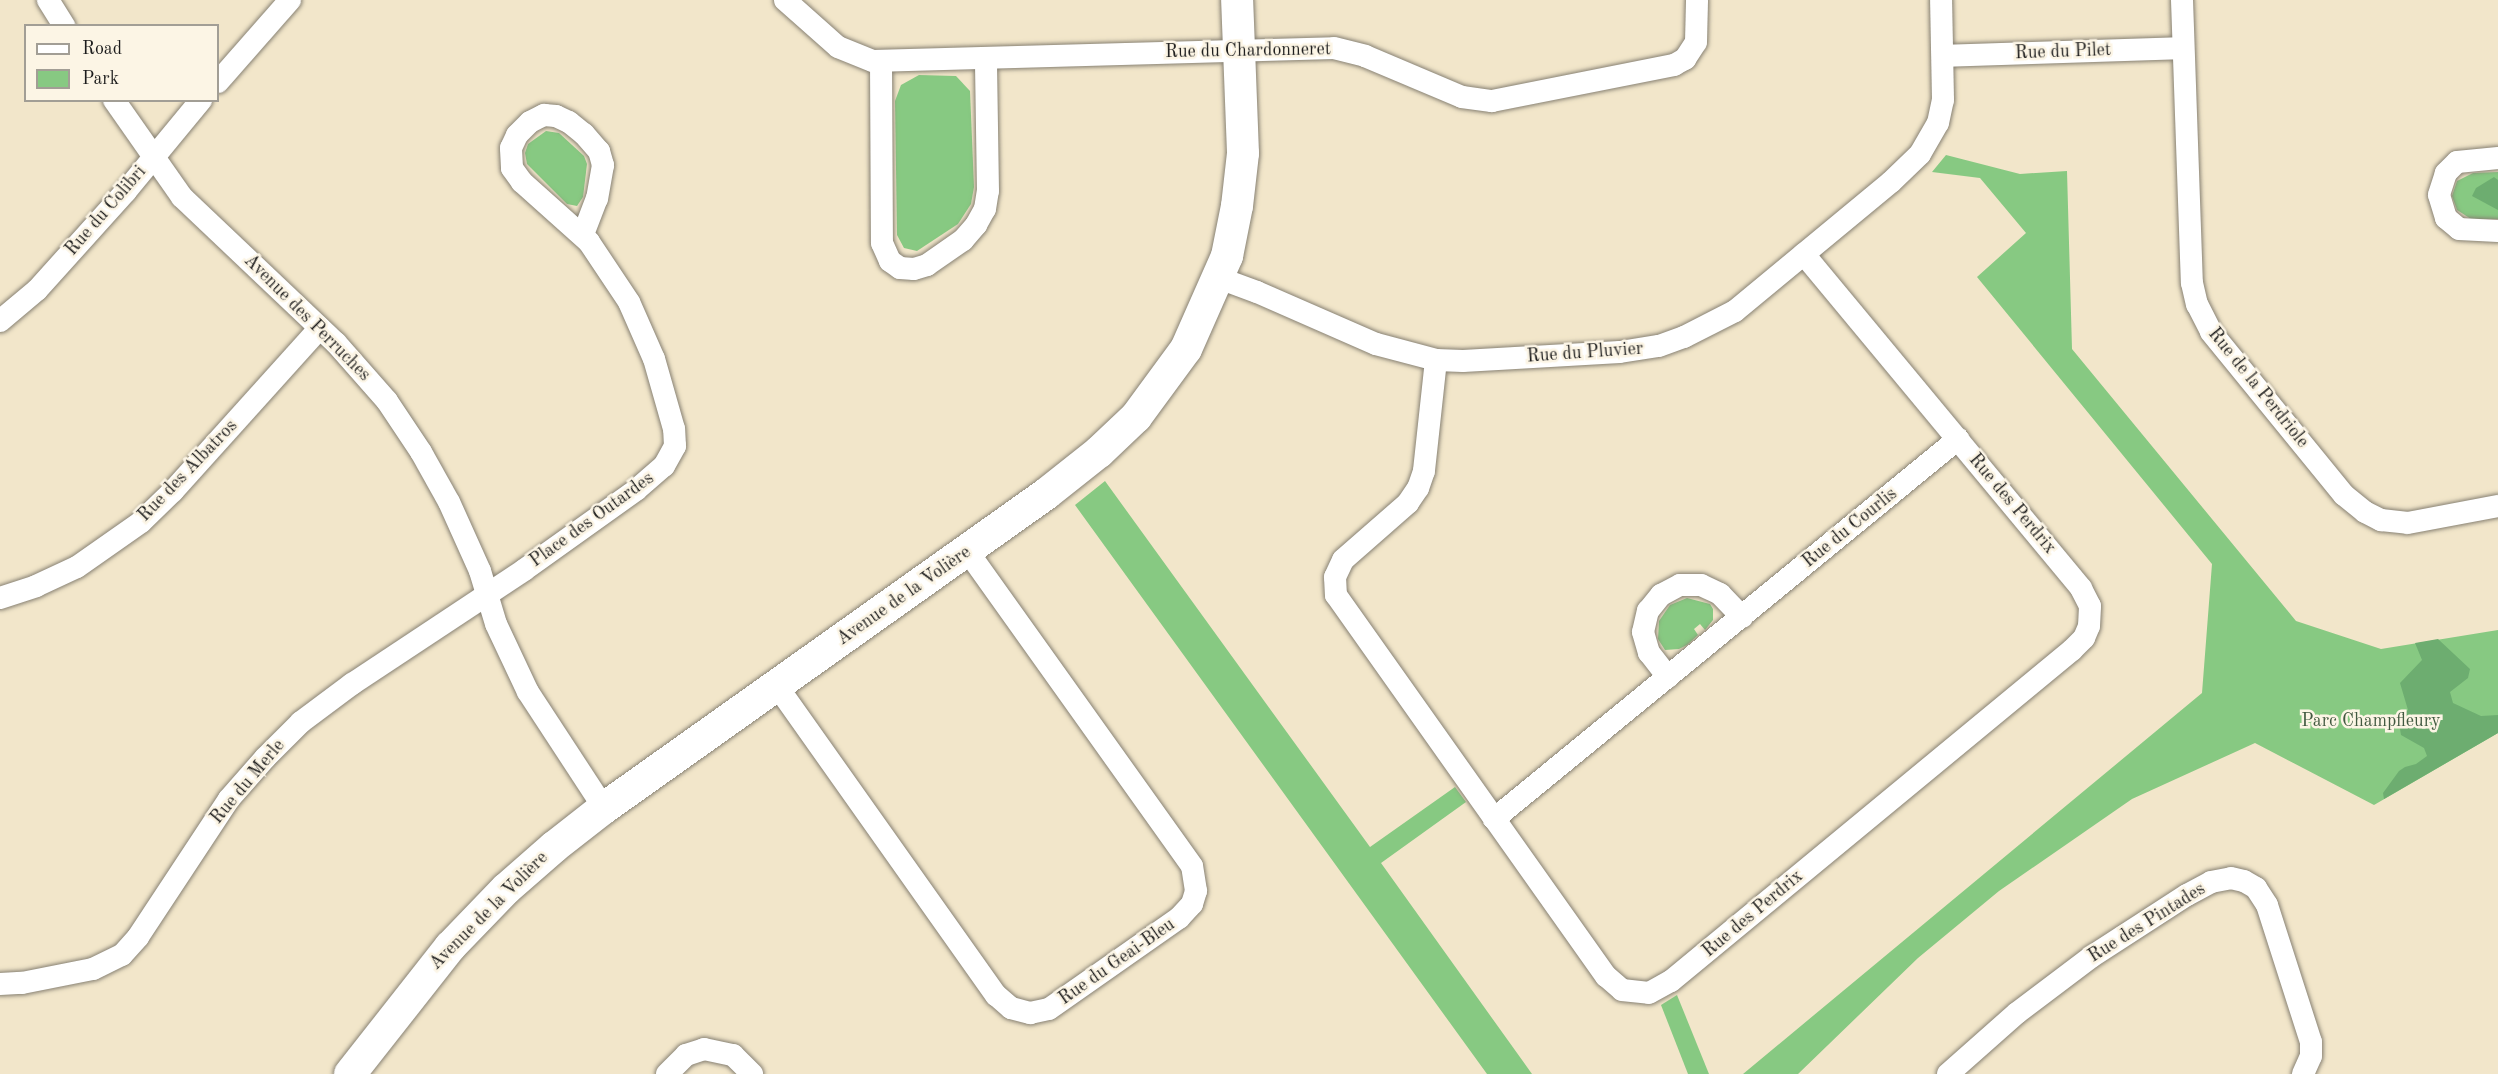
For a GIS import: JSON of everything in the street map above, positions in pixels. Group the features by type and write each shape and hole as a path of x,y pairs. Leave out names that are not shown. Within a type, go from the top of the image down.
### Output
{"street":[{"path":"48,0 63,24"},
{"path":"219,81 290,0"},
{"name":"Rue du Chardonneret","path":"785,0 838,47 865,59 881,62 1344,49 1462,97 1503,100 1668,67 1680,62 1690,53 1696,42 1697,0"},
{"name":"Avenue de la Volière","path":"350,1074 421,981 467,929 536,862 604,808 1079,469 1136,417 1186,349 1219,278 1233,230 1241,171 1240,51 1237,0"},
{"name":"Rue du Pluvier","path":"1219,278 1257,292 1361,339 1436,360 1620,352 1659,346 1696,332 1727,316 1804,254 1907,168 1927,145 1941,112 1943,56 1941,0"},
{"name":"Rue de la Perdriole","path":"2182,0 2192,283 2197,304 2211,332 2344,495 2365,512 2381,520 2408,523 2498,506"},
{"name":"Rue du Pilet","path":"1943,56 2183,48"},
{"path":"881,62 882,243 890,261 900,268 914,269 927,264 963,240 976,225 985,209 988,191 986,58"},
{"name":"Avenue des Perruches","path":"115,102 152,158 191,207 320,328 372,381 422,452 457,519 480,571 496,624 528,692 604,808"},
{"name":"Rue du Colibri","path":"2,316 37,290 199,102"},
{"name":"Place des Outardes","path":"487,596 636,490 664,466 675,447 674,429 665,394 636,318 619,285 583,235 522,182 512,168 511,148 517,135 530,122 544,116 556,116 569,122 584,134 599,152 603,165 600,181 593,213 583,235"},
{"path":"2498,158 2457,162 2446,173 2439,195 2442,212 2459,229 2498,231"},
{"name":"Rue des Perdrix","path":"1436,360 1424,471 1418,488 1408,503 1343,560 1335,577 1334,589 1341,606 1606,976 1622,990 1642,994 1656,991 1712,948 2072,650 2087,632 2091,612 2085,594 1804,254"},
{"name":"Rue des Albatros","path":"0,598 36,586 77,567 141,522 173,491 320,328"},
{"name":"Rue du Courlis","path":"1494,819 1958,439"},
{"name":"Rue du Geai-Bleu","path":"777,686 996,995 1011,1008 1030,1013 1049,1009 1179,918 1192,904 1196,891 1196,878 1189,860 967,551"},
{"path":"1668,677 1649,653 1644,640 1645,618 1652,604 1661,594 1680,585 1701,585 1720,594 1742,618"},
{"name":"Rue du Merle","path":"0,984 22,983 93,969 122,955 138,937 234,793 291,731 352,684 487,596"},
{"name":"Rue des Pintades","path":"1948,1074 2017,1013 2091,957 2199,888 2217,880 2231,878 2244,881 2256,888 2267,905 2312,1042 2310,1063 2303,1074"},
{"path":"667,1074 686,1055 704,1049 733,1055 752,1074"}],"green space":[{"path":"919,75 956,76 970,91 974,187 971,204 958,224 917,251 904,248 897,235 895,101 901,85"},
{"path":"546,131 559,133 584,156 587,164 583,197 577,206 567,204 527,164 525,153 528,144"},
{"name":"Parc Champfleury","path":"1946,155 2020,174 2067,171 2072,349 2296,621 2381,649 2498,630 2498,733 2374,805 2255,743 2132,799 1999,891 1918,958 1798,1074 1743,1074 2202,693 2212,564 1977,277 2026,233 1980,178 1932,172"},
{"path":"2498,172 2498,219 2471,219 2457,210 2452,196 2457,181 2473,173"},
{"path":"2494,177 2498,180 2498,210 2472,196 2476,188"},
{"path":"1105,481 1370,847 1455,787 1466,802 1381,863 1532,1074 1487,1074 1075,505"},
{"path":"1687,598 1710,604 1713,609 1713,620 1705,630 1700,624 1694,629 1698,635 1687,645 1679,649 1665,650 1658,639 1659,621 1670,605"},
{"path":"2438,639 2470,669 2468,678 2450,692 2453,703 2481,716 2498,715 2498,733 2384,799 2383,793 2399,771 2416,764 2427,756 2424,748 2401,735 2398,717 2408,710 2400,683 2422,660 2415,643"},
{"path":"1677,995 1709,1074 1688,1074 1661,1005"}]}
